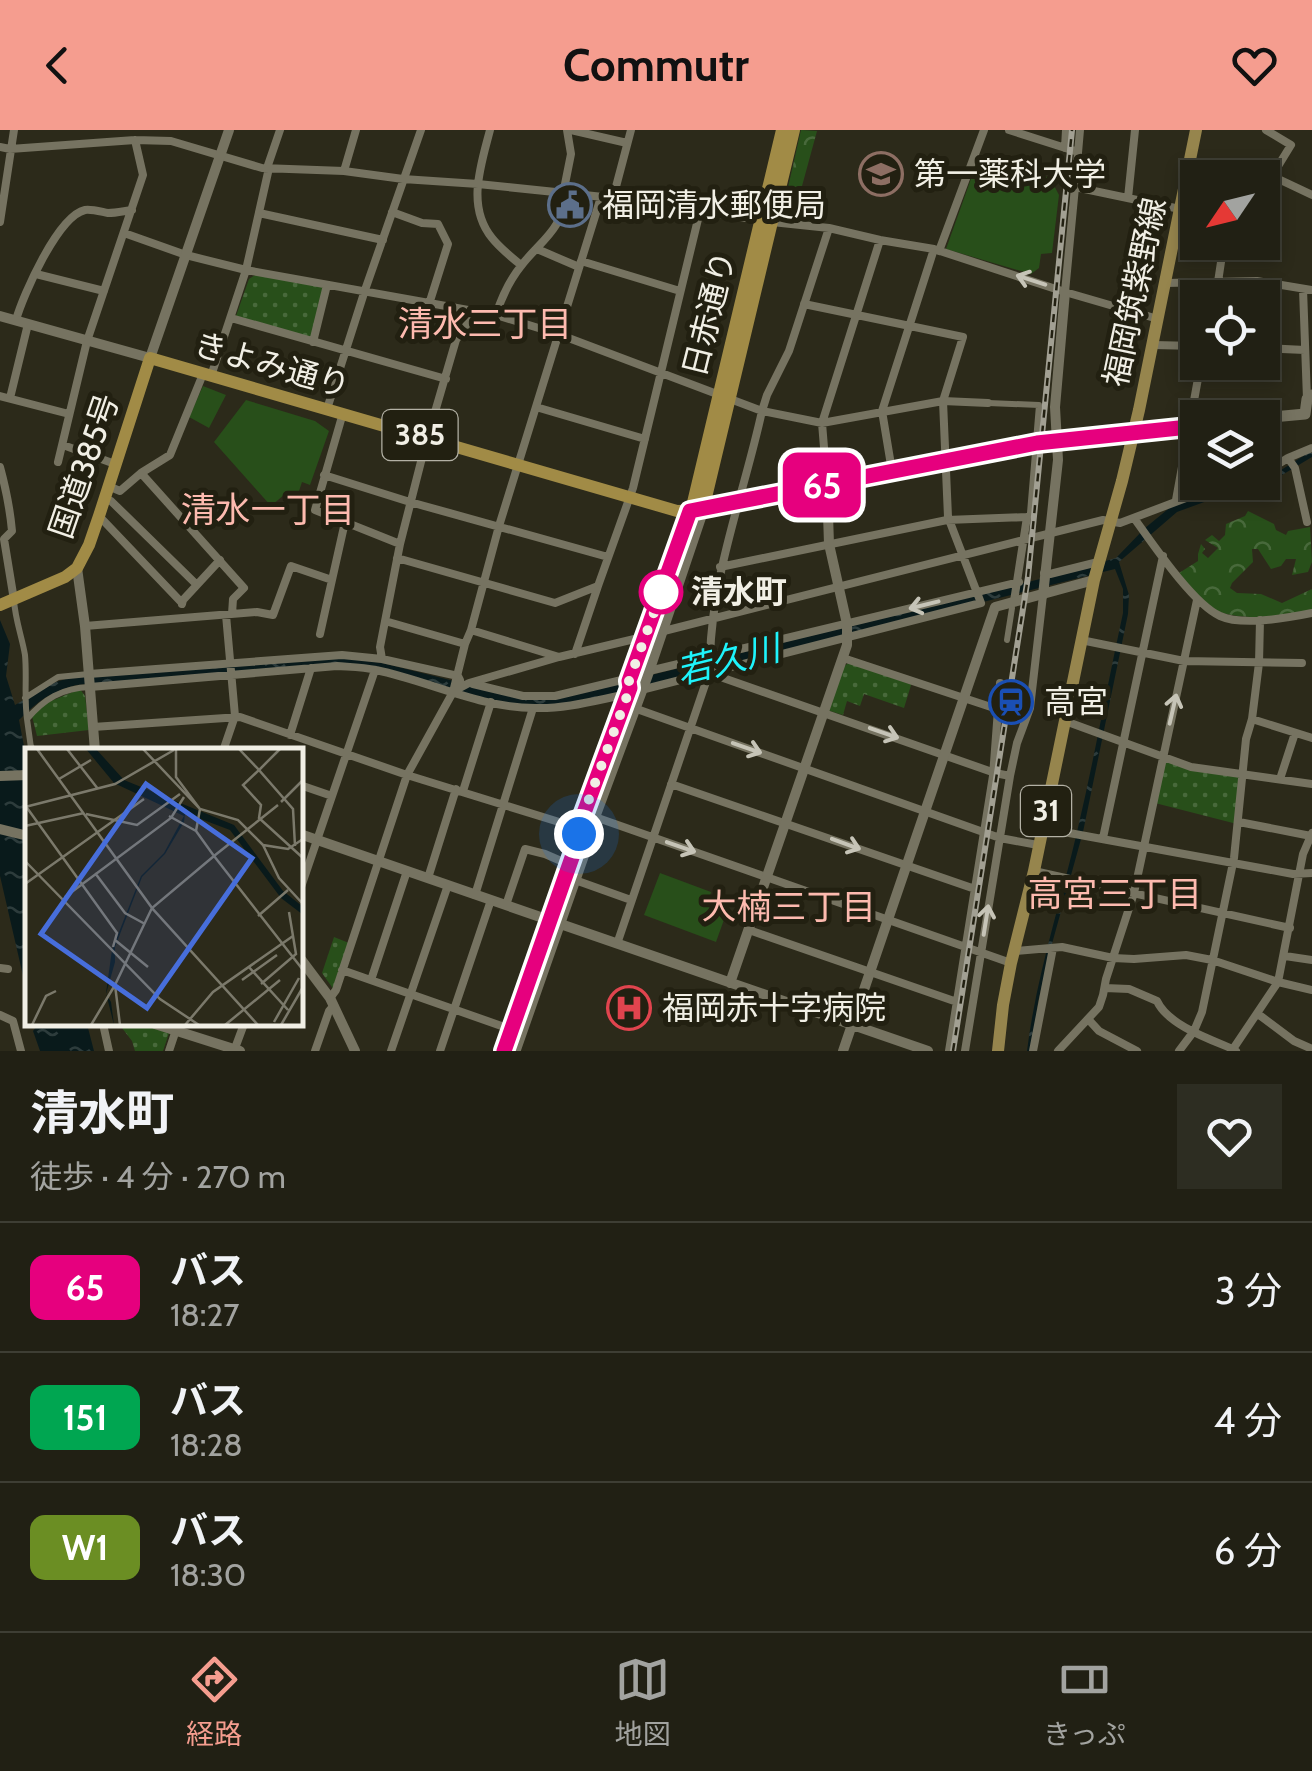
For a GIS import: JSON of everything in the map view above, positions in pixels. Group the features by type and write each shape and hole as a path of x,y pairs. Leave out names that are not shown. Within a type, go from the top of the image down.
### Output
{"highway":[{"name":"日赤通り","path":"697,511 766,221 782,130"},
{"name":"日赤通り","path":"766,221 794,130"},
{"name":"きよみ通り","path":"150,358 677,511 697,511"},
{"name":"国道385号","path":"7,603 76,568 99,516 150,358"}],"main road":[{"name":"福岡筑紫野線","path":"1190,160 1196,130"},
{"name":"福岡筑紫野線","path":"998,1051 1003,1005 1097,569 1133,434 1180,213"},
{"path":"1280,416 1309,414 1310,397"},
{"path":"697,511 1037,443 1180,429"},
{"path":"631,686 648,674 697,511"},
{"path":"504,1051 516,1031 574,880 586,830 581,821 631,686 645,636 697,511"},
{"path":"555,923 568,864 595,816 634,708 631,686"},
{"path":"515,1051 516,1031"}],"street":[{"path":"0,222 4,148 14,130"},
{"path":"150,358 229,130"},
{"path":"196,585 106,492 120,491 170,455 231,318 280,130"},
{"path":"344,171 356,130"},
{"path":"327,409 421,130"},
{"path":"490,130 478,184 478,207 488,233 521,266"},
{"path":"496,315 506,286 558,222 571,154 569,130 627,143"},
{"path":"613,198 631,130"},
{"path":"892,471 882,411 936,250 984,130"},
{"path":"1010,130 1078,152"},
{"path":"1064,148 1066,130"},
{"path":"966,1051 1010,776 1030,708 1056,480 1055,406 1080,130"},
{"path":"1128,198 1135,130"},
{"path":"1266,130 1291,145 1280,163"},
{"path":"58,462 87,341 142,175 135,140"},
{"path":"4,148 170,141 268,168 344,171 403,180 613,198 829,228 936,250 1158,319"},
{"path":"1280,180 1312,196"},
{"path":"1075,187 1180,208"},
{"path":"315,1051 407,775 454,691 499,526 600,198"},
{"path":"16,320 57,234 69,220 85,210 132,210"},
{"path":"575,654 630,496 700,211"},
{"path":"392,212 422,223 438,224 448,244 430,302"},
{"path":"259,213 383,240"},
{"path":"710,658 711,621 720,568 762,411 789,351 829,228"},
{"path":"124,234 246,270 496,315 558,334 762,411 822,423 943,401 1039,405 1019,582 1007,640"},
{"path":"730,984 844,658 847,632 829,544 822,423 880,240"},
{"path":"537,250 680,291"},
{"path":"36,274 104,291"},
{"path":"1166,283 1180,283"},
{"path":"313,342 327,285"},
{"path":"1280,285 1307,289 1305,350 1310,397"},
{"path":"804,304 963,337 943,401 948,520 986,607 1014,601 1043,583 1097,569"},
{"path":"382,659 380,647 410,502 456,340 476,311"},
{"name":"きよみ通り","path":"0,316 150,358"},
{"path":"231,318 446,379"},
{"path":"28,324 5,397 69,414"},
{"path":"1153,344 1180,345"},
{"path":"1280,349 1305,350"},
{"path":"536,408 645,439"},
{"path":"343,413 315,510 400,544"},
{"path":"62,445 115,464"},
{"path":"1280,469 1312,448"},
{"path":"1291,462 1307,522"},
{"path":"0,467 12,521 12,531 4,538 7,603 14,613 25,658 24,700 32,748"},
{"path":"141,474 244,588 234,599 229,614 235,716 223,748"},
{"path":"324,475 608,556"},
{"path":"1176,500 1180,483"},
{"path":"454,691 559,657 1103,520 1120,523 1180,498"},
{"path":"720,568 948,520 1028,515"},
{"path":"99,516 182,604"},
{"path":"1134,518 1197,600 1221,617 1260,620 1312,614"},
{"path":"320,634 345,522"},
{"path":"1102,838 1162,556"},
{"path":"398,558 555,603 598,586"},
{"path":"179,618 182,604 220,560"},
{"path":"85,626 257,612 274,615 290,566 332,580"},
{"path":"76,568 95,748"},
{"path":"1043,583 1050,574 1097,569"},
{"path":"26,718 42,702 89,680 342,654 382,659 504,692 541,696 631,686 709,673 1019,582"},
{"path":"1058,1051 1099,1007 1105,988 1134,893 1197,600"},
{"path":"648,674 982,603"},
{"path":"842,1051 994,607"},
{"path":"1179,1051 1202,1012 1223,913 1259,664 1260,620"},
{"path":"385,621 465,644"},
{"path":"471,630 559,657"},
{"path":"1082,640 1184,662 1302,663"},
{"path":"844,658 998,710"},
{"path":"24,700 58,677 89,680 232,676 337,666 375,670 491,702 533,708 580,704 631,686"},
{"path":"290,735 312,668"},
{"path":"302,884 375,670"},
{"path":"709,673 1010,776"},
{"path":"617,944 709,673"},
{"path":"949,1051 984,831 1000,682"},
{"path":"428,878 491,702"},
{"path":"475,895 533,708"},
{"path":"634,708 1000,838 1038,846"},
{"path":"92,727 235,716 586,830"},
{"path":"1252,718 1312,738"},
{"path":"1065,721 1191,767 1312,784"},
{"path":"1280,779 1295,733"},
{"path":"0,776 25,774"},
{"path":"672,784 975,889"},
{"path":"302,786 332,796"},
{"path":"595,816 981,952 1013,957 1062,947 1113,958 1186,955 1312,990"},
{"path":"1105,988 1129,989 1157,1001 1161,1010 1178,1024 1234,1050 1278,982 1311,835 1239,822"},
{"path":"1042,828 1293,874 1312,873"},
{"path":"0,829 25,835"},
{"path":"302,835 928,1051"},
{"path":"506,905 526,849 568,864"},
{"path":"371,980 407,871"},
{"path":"1034,871 1290,928"},
{"path":"574,880 631,900"},
{"path":"391,1051 448,885"},
{"path":"440,1051 491,900"},
{"path":"749,930 957,1002"},
{"path":"1033,1051 1050,948"},
{"path":"1285,956 1312,960"},
{"path":"302,961 332,1002 351,1048"},
{"path":"342,970 516,1031"},
{"path":"1258,1014 1294,1041 1312,1049"},
{"path":"0,1015 14,1021 21,1051"},
{"path":"1088,1019 1099,1030 1136,1051"},
{"path":"103,1026 109,1051"},
{"path":"169,1051 177,1027 236,1050 243,1026"}],"green space":[{"path":"801,130 817,131 790,220 782,218 782,214"},
{"path":"977,162 1025,176 1029,171 1050,178 1059,195 1052,253 1041,254 1039,268 1031,274 946,249"},
{"path":"255,275 324,287 311,339 236,316 249,279"},
{"path":"203,386 226,395 209,428 189,417"},
{"path":"246,400 315,421 329,431 310,485 302,482 297,497 285,494 271,506 214,442"},
{"path":"1248,511 1286,535 1288,531 1310,527 1312,562 1308,572 1292,575 1296,559 1286,559 1281,566 1271,569 1258,549 1252,549 1253,562 1230,588 1282,603 1312,589 1312,611 1260,617 1221,612 1202,601 1179,573 1198,561 1201,544 1205,549 1202,553 1208,558 1218,548 1205,540 1212,535 1219,541 1225,535 1226,524"},
{"path":"851,661 912,682 904,708 864,694 860,706 847,701 843,715 827,710 842,668"},
{"path":"80,689 85,696 89,730 37,736 32,716 44,704"},
{"path":"1164,760 1241,776 1237,824 1155,803"},
{"path":"660,873 730,903 716,942 644,915"},
{"path":"334,937 349,943 334,990 322,973"},
{"path":"121,1026 149,1026 169,1033 163,1051 135,1051"}],"water":[{"path":"1308,453 1312,457 1280,476 1280,471"},
{"name":"若久川","path":"1210,500 1177,512 1119,562 1129,595 1128,614 1083,832 1038,1002 1031,1051 1027,1051 1036,996 1083,805 1123,613 1123,589 1115,569 564,705 510,705 336,663 76,685 59,691 19,720 25,751 25,984 0,876 0,620 10,644 6,676 15,705 72,677 336,657 382,663 514,696 542,697 615,684 1116,558 1173,505"},
{"path":"88,1026 94,1051 40,1051 33,1031 36,1027"}],"railway":[{"path":"953,1051 1028,577 1072,130"}],"bus line":[{"name":"65","path":"504,1051 690,511 1037,443 1180,428"}],"place":[{"name":"第一薬科大学","path":"881,174"},
{"name":"福岡清水郵便局","path":"570,205"},
{"name":"清水町","path":"661,592"},
{"name":"高宮","path":"1011,702"},
{"name":"福岡赤十字病院","path":"629,1008"}],"district":[{"name":"清水三丁目","path":"485,324"},
{"name":"清水一丁目","path":"268,510"},
{"name":"高宮三丁目","path":"1115,894"},
{"name":"大楠三丁目","path":"789,907"}],"route":[{"path":"579,834 664,585 661,592"}]}
